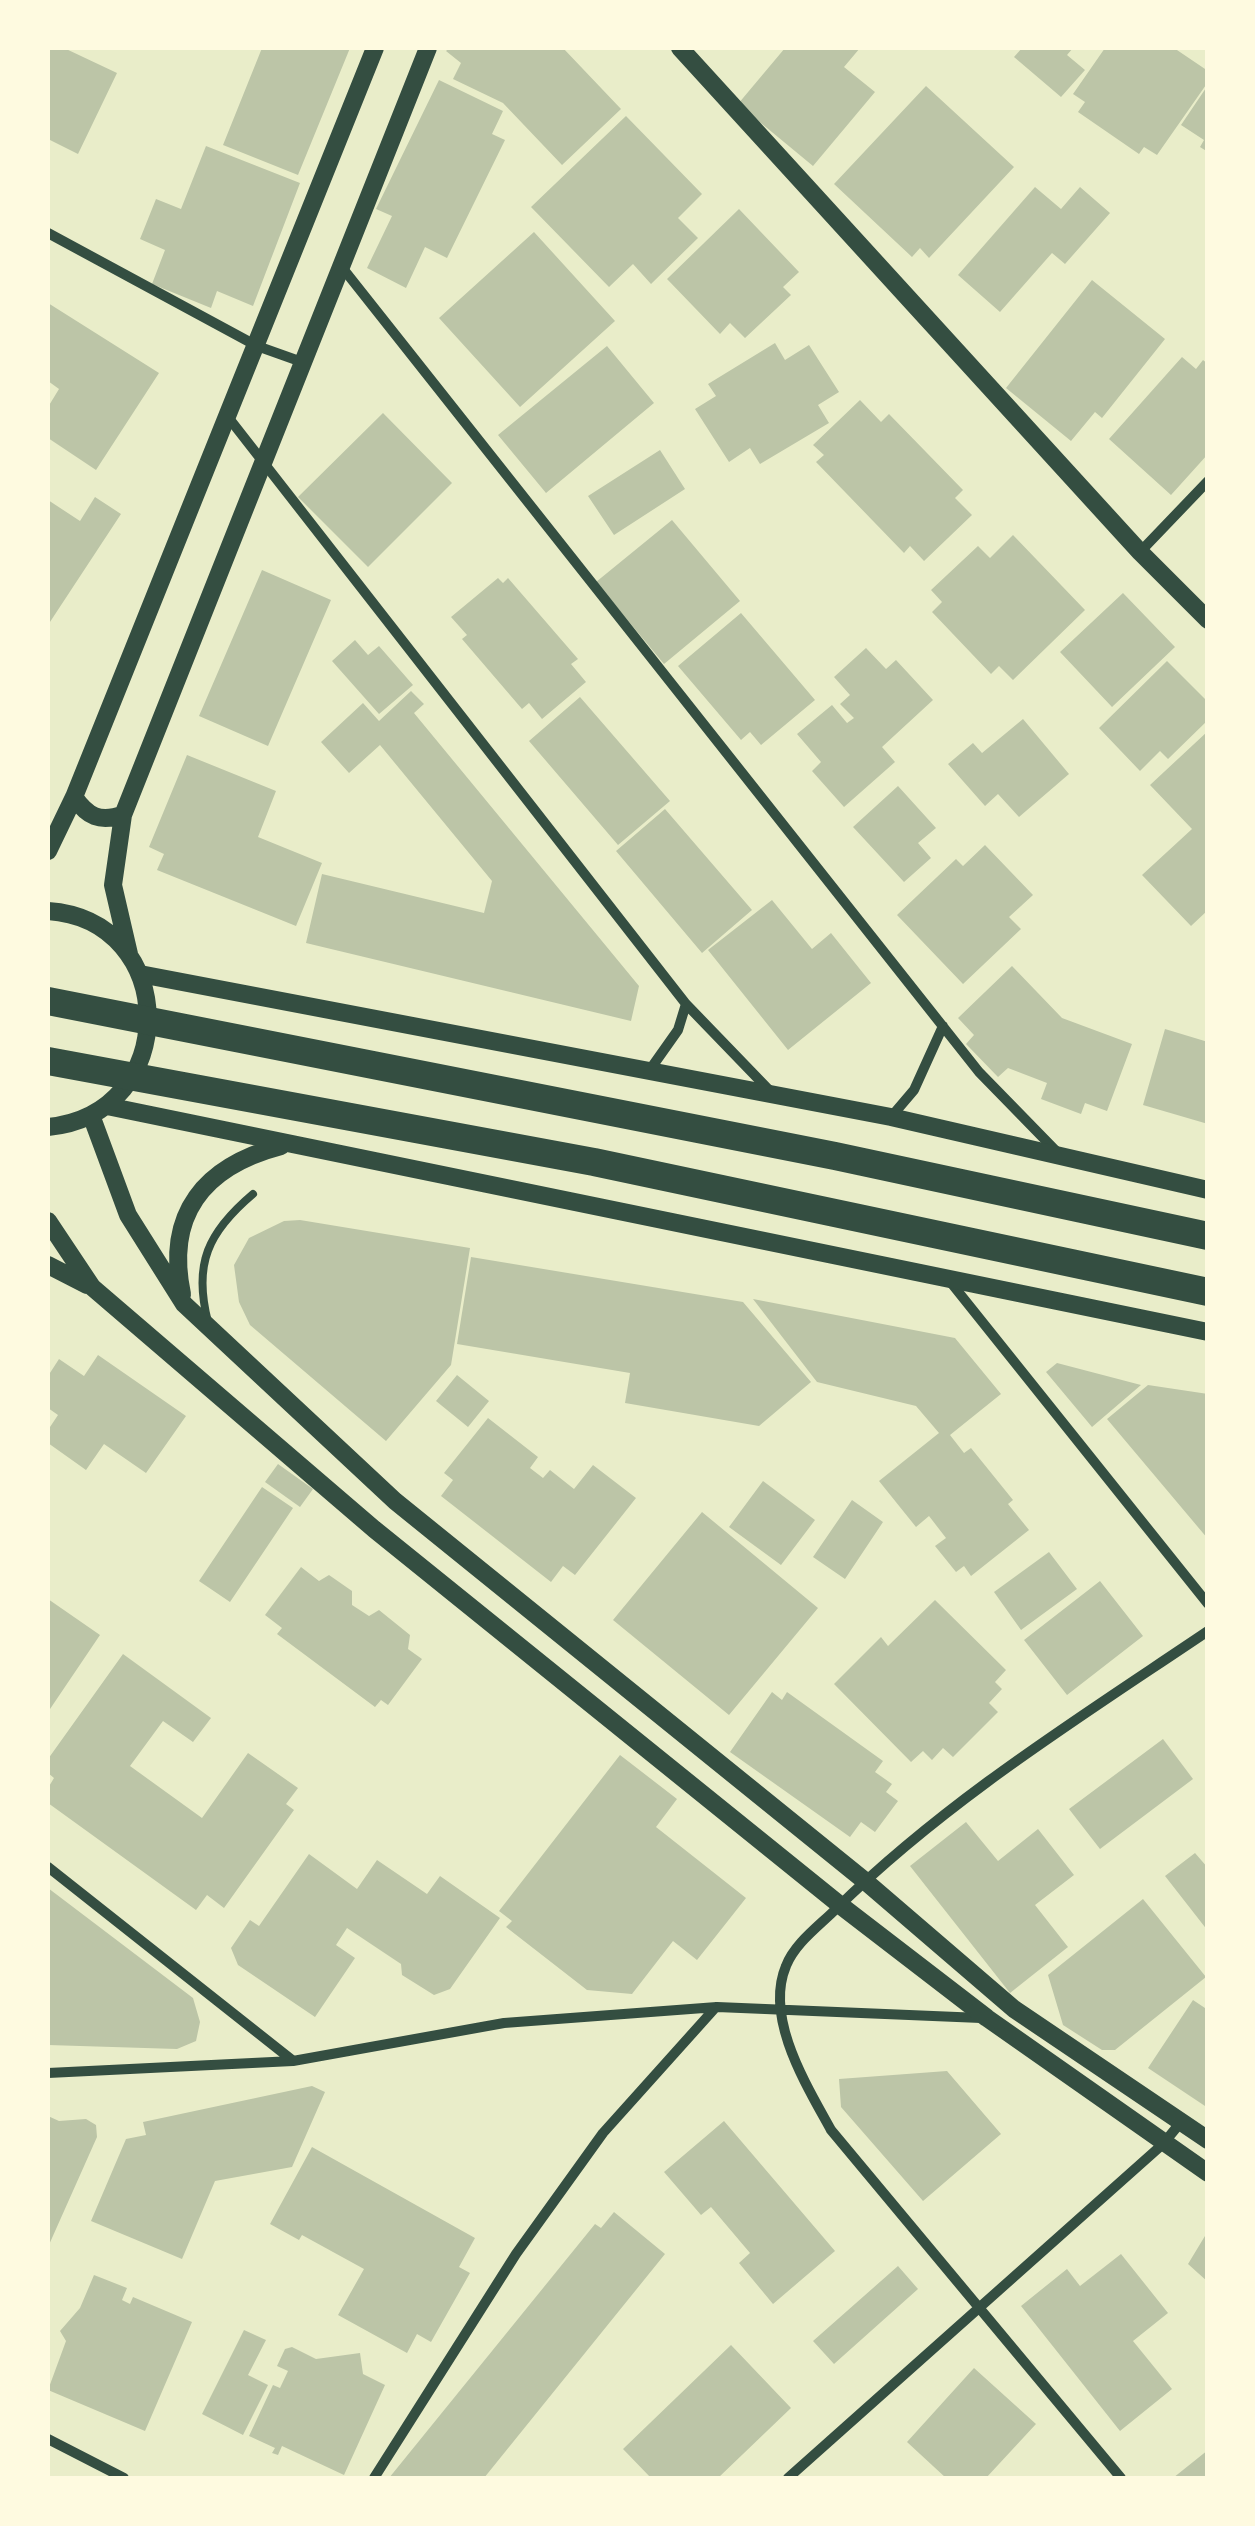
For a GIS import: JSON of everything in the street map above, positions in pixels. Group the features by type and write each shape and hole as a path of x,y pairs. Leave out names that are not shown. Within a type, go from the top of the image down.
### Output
{"highway":[{"path":"48,1002 834,1156 1208,1236"},
{"path":"48,1061 594,1162 1208,1292"}],"street":[{"path":"48,851 74,797 375,48"},
{"path":"48,1127 99,1111 122,1092 144,1056 149,1014 140,974 118,921 113,885 123,814 428,48"},
{"path":"680,48 1140,552 1208,620"},
{"path":"48,232 257,346 302,362"},
{"path":"341,266 979,1072 1062,1157"},
{"path":"228,417 264,458 686,1004 742,1066 774,1094"},
{"path":"1140,552 1208,482"},
{"path":"74,797 86,813 104,820 123,814"},
{"path":"48,911 97,926 130,954"},
{"path":"140,974 892,1117 1208,1190"},
{"path":"649,1070 678,1030 686,1004"},
{"path":"892,1117 914,1090 943,1026"},
{"path":"99,1111 285,1145 1208,1332"},
{"path":"99,1111 128,1215 184,1304 210,1331 395,1501 865,1882 1014,2010 1208,2140"},
{"path":"184,1304 176,1262 184,1219 207,1182 242,1156 285,1145"},
{"path":"48,1221 92,1287"},
{"path":"48,1266 92,1287 374,1529 840,1905 987,2018 1208,2173"},
{"path":"947,1278 1208,1604"},
{"path":"374,1529 395,1501"},
{"path":"1121,2478 832,2130 804,2080 780,2013 784,1968 796,1949 840,1905 980,1786 1208,1632"},
{"path":"574,1692 597,1664"},
{"path":"48,1867 293,2061"},
{"path":"48,2073 293,2061 504,2023 717,2006 780,2013 987,2018"},
{"path":"374,2478 516,2254 602,2134 717,2006"},
{"path":"788,2478 1163,2144 1181,2122"},
{"path":"48,2439 124,2478"}],"lane":[{"path":"210,1331 200,1293 205,1254 223,1219 252,1194"}],"building":[{"path":"48,48 64,48 117,73 78,154 48,139"},
{"path":"262,48 350,48 298,175 223,145"},
{"path":"563,48 621,109 562,165 503,103 453,79 461,63 446,51"},
{"path":"785,48 860,48 844,67 875,92 813,166 738,104"},
{"path":"1022,48 1073,48 1067,55 1085,70 1061,97 1014,57"},
{"path":"1105,48 1174,48 1208,71 1208,82 1157,155 1144,147 1139,154 1078,112 1085,102 1073,94"},
{"path":"439,80 503,111 492,134 505,140 447,258 425,247 406,288 367,268 392,216 376,209"},
{"path":"1208,85 1208,152 1200,147 1204,140 1181,125"},
{"path":"926,86 1014,167 929,258 920,248 912,257 834,184"},
{"path":"626,116 702,194 678,218 698,238 651,284 633,264 609,287 531,207"},
{"path":"206,146 300,183 253,306 217,291 211,308 152,284 165,250 140,239 156,199 181,209"},
{"path":"1035,187 1061,209 1080,187 1110,213 1065,264 1052,253 1000,312 958,275"},
{"path":"739,209 799,272 783,287 791,295 745,338 730,323 720,334 667,279"},
{"path":"534,232 615,321 520,407 439,318"},
{"path":"1092,280 1165,339 1102,418 1095,412 1071,441 1006,388"},
{"path":"48,303 159,373 96,470 48,438 48,407 59,389 48,381"},
{"path":"775,343 785,360 809,345 839,392 818,405 829,423 760,464 750,448 729,462 695,409 716,396 708,384"},
{"path":"607,346 654,403 546,493 498,435"},
{"path":"1182,357 1196,369 1203,360 1208,364 1208,454 1171,495 1109,439"},
{"path":"860,400 881,422 889,414 963,490 955,498 972,515 924,561 910,546 904,553 816,462 824,455 813,445"},
{"path":"383,413 452,483 368,567 298,497"},
{"path":"660,450 685,489 614,535 588,496"},
{"path":"95,497 121,514 48,625 48,500 80,521"},
{"path":"672,520 740,601 664,664 596,582"},
{"path":"1013,535 1085,610 1013,680 999,666 991,674 932,612 942,602 931,590 978,546 990,558"},
{"path":"262,570 331,600 268,746 199,716"},
{"path":"498,578 503,583 508,578 578,659 571,664 586,682 542,719 529,703 522,709 462,639 467,635 451,617"},
{"path":"1123,593 1175,647 1112,707 1060,652"},
{"path":"741,613 815,700 761,745 750,732 741,740 678,666"},
{"path":"355,640 368,655 379,646 413,685 379,714 332,661"},
{"path":"866,648 886,669 896,660 933,700 882,747 895,762 844,807 812,771 821,762 797,734 832,705 847,723 854,718 840,704 850,695 834,677"},
{"path":"1167,661 1208,702 1208,720 1168,759 1160,751 1140,771 1099,728"},
{"path":"411,691 424,704 414,713 639,986 631,1021 306,943 322,874 484,913 492,881 380,745 349,773 321,742 363,703 379,721"},
{"path":"580,697 670,801 618,845 529,741"},
{"path":"1023,719 1069,774 1019,817 998,794 985,806 948,764 973,743 982,753"},
{"path":"1208,731 1208,910 1191,926 1142,875 1192,829 1150,785"},
{"path":"187,755 276,791 258,837 322,863 296,926 157,870 164,854 149,847"},
{"path":"898,786 936,828 918,843 931,858 904,882 853,827"},
{"path":"665,809 752,910 702,953 616,851"},
{"path":"985,845 1033,895 1009,917 1021,929 963,984 897,915 956,859 963,866"},
{"path":"772,900 812,949 831,933 871,983 788,1050 708,950"},
{"path":"1012,966 1062,1018 1132,1044 1107,1111 1085,1103 1081,1114 1041,1099 1047,1083 1008,1068 998,1077 966,1044 974,1035 958,1018"},
{"path":"1165,1029 1208,1042 1208,1124 1143,1105"},
{"path":"300,1220 470,1248 451,1365 386,1441 250,1325 239,1302 234,1265 249,1238 284,1221"},
{"path":"471,1257 743,1302 811,1382 759,1426 625,1403 630,1373 457,1344"},
{"path":"753,1299 955,1338 1001,1394 950,1435 964,1453 971,1448 1013,1500 1008,1504 1029,1530 971,1576 964,1566 956,1572 935,1546 946,1538 929,1516 916,1527 879,1481 939,1433 916,1406 817,1382"},
{"path":"98,1355 186,1416 146,1473 104,1444 86,1470 48,1443 48,1430 58,1415 48,1408 48,1376 59,1359 84,1376"},
{"path":"1057,1363 1141,1385 1092,1427 1046,1372"},
{"path":"457,1375 489,1401 468,1427 436,1401"},
{"path":"1148,1385 1208,1394 1208,1539 1107,1419"},
{"path":"488,1418 538,1457 530,1468 543,1478 550,1470 574,1489 593,1465 636,1498 575,1575 563,1566 551,1582 441,1496 453,1480 444,1473"},
{"path":"278,1464 313,1489 300,1507 265,1482"},
{"path":"763,1481 815,1520 781,1565 729,1527"},
{"path":"262,1487 293,1508 230,1602 199,1581"},
{"path":"852,1500 883,1522 845,1579 813,1557"},
{"path":"702,1512 818,1608 729,1715 613,1620"},
{"path":"1049,1552 1077,1589 1021,1630 994,1592"},
{"path":"301,1567 319,1581 329,1575 352,1591 352,1605 369,1616 379,1610 410,1635 408,1649 422,1659 388,1705 381,1700 375,1707 277,1634 282,1628 265,1615"},
{"path":"1100,1581 1143,1636 1067,1695 1024,1640"},
{"path":"48,1599 100,1635 48,1712"},
{"path":"935,1600 1006,1670 995,1682 1002,1689 989,1703 998,1712 953,1757 943,1748 932,1760 923,1751 911,1762 834,1684 881,1637 888,1646"},
{"path":"123,1654 211,1718 193,1742 163,1721 130,1766 202,1818 248,1753 298,1788 286,1804 294,1810 224,1908 207,1895 196,1910 48,1803 48,1788 54,1778 48,1773 48,1759"},
{"path":"772,1692 782,1700 787,1692 883,1761 875,1772 892,1784 886,1792 898,1801 875,1832 861,1822 850,1837 730,1752"},
{"path":"1163,1739 1193,1779 1100,1849 1069,1809"},
{"path":"620,1755 677,1799 656,1827 746,1898 697,1960 673,1941 632,1994 587,1990 506,1927 512,1921 499,1911"},
{"path":"966,1822 998,1861 1038,1829 1074,1875 1035,1905 1068,1947 1010,1993 910,1866"},
{"path":"1195,1853 1208,1868 1208,1931 1165,1876"},
{"path":"309,1854 357,1889 377,1860 427,1894 440,1876 500,1918 450,1989 434,1995 402,1975 401,1964 347,1928 336,1945 355,1958 315,2017 238,1965 231,1948 250,1920 259,1926"},
{"path":"48,1888 193,1998 200,2022 196,2041 177,2049 48,2045"},
{"path":"1143,1899 1206,1977 1115,2050 1102,2050 1063,2025 1048,1975"},
{"path":"1193,2000 1208,2010 1208,2108 1148,2068"},
{"path":"947,2071 1001,2134 923,2201 841,2107 839,2079"},
{"path":"312,2086 325,2092 292,2167 215,2181 182,2259 91,2221 126,2139 146,2135 143,2122"},
{"path":"48,2116 59,2121 86,2119 96,2125 97,2137 48,2247"},
{"path":"724,2121 835,2251 773,2304 739,2263 750,2253 711,2207 701,2215 664,2172"},
{"path":"312,2147 475,2238 459,2267 470,2273 431,2342 417,2334 407,2353 338,2315 364,2269 302,2235 299,2240 270,2224"},
{"path":"614,2212 665,2254 484,2478 389,2478 595,2224 601,2228"},
{"path":"1208,2231 1208,2282 1188,2264"},
{"path":"1121,2254 1168,2313 1133,2341 1172,2389 1120,2431 1021,2306 1067,2269 1080,2286"},
{"path":"898,2266 918,2289 834,2364 813,2341"},
{"path":"94,2275 127,2288 122,2300 130,2304 133,2297 192,2322 145,2431 48,2390 66,2341 60,2331 80,2308"},
{"path":"244,2330 266,2340 248,2375 268,2385 243,2435 202,2414"},
{"path":"731,2345 791,2408 718,2478 651,2478 623,2449"},
{"path":"292,2347 316,2359 360,2353 363,2374 385,2385 344,2475 282,2446 278,2455 272,2453 275,2448 249,2436 273,2385 280,2388 288,2371 277,2366 285,2349"},
{"path":"974,2368 1036,2424 986,2478 946,2478 907,2442"},
{"path":"1208,2450 1208,2478 1173,2478"}]}
